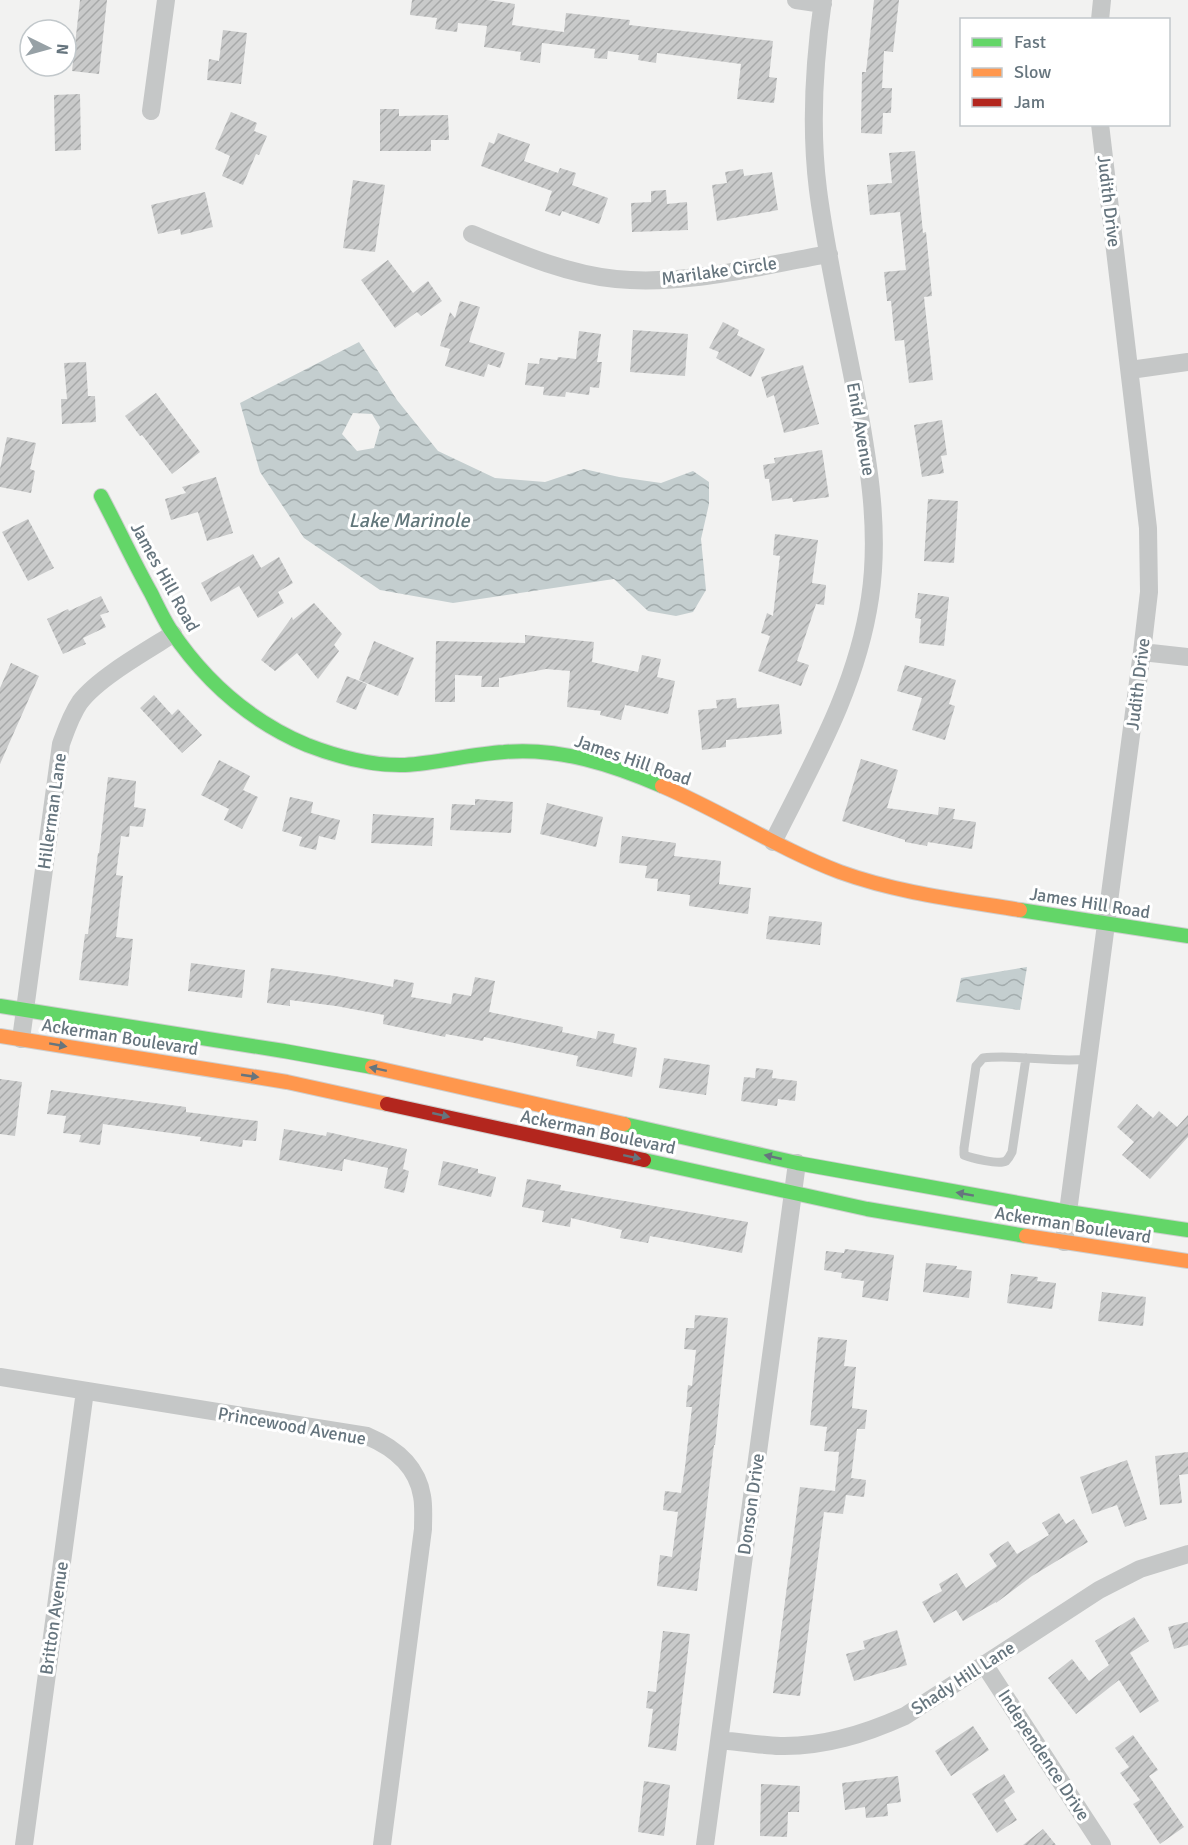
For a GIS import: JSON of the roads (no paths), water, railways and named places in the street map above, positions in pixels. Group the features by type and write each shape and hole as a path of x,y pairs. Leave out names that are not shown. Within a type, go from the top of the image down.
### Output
{"street":[{"path":"151,111 166,0"},
{"path":"796,0 823,2"},
{"path":"1100,18 1102,0"},
{"name":"Enid Avenue","path":"773,842 836,717 853,674 871,596 874,549 872,495 863,435 818,190 814,129 815,73 823,2"},
{"name":"Judith Drive","path":"1064,1242 1108,923 1149,592 1148,528 1100,126"},
{"name":"Marilake Circle","path":"472,234 579,273 614,279 685,279 829,254"},
{"path":"1130,370 1188,362"},
{"name":"James Hill Road","path":"101,496 173,634 204,673 228,696 260,721 293,739 324,752 387,765 420,764 522,750 553,753 642,778 692,800 812,860 858,879 896,890 1188,936"},
{"name":"Hillerman Lane","path":"21,1039 62,744 70,719 80,702 94,687 173,634"},
{"path":"1142,652 1188,657"},
{"name":"Ackerman Boulevard","path":"0,1006 375,1068 797,1163 1068,1212 1188,1230"},
{"name":"Ackerman Boulevard","path":"0,1036 287,1082 878,1211 1188,1261"},
{"name":"Donson Drive","path":"705,1845 797,1163"},
{"name":"Princewood Avenue","path":"0,1377 367,1436 384,1444 410,1467 423,1497 423,1529 382,1845"},
{"name":"Britton Avenue","path":"24,1845 85,1391"},
{"name":"Shady Hill Lane","path":"720,1740 780,1746 812,1745 875,1730 905,1716 1099,1590 1140,1569 1188,1554"},
{"name":"Independence Drive","path":"984,1664 1102,1845"}],"lane":[{"path":"1026,1058 1012,1152 1007,1160 1002,1163 964,1155 976,1066 983,1058 1000,1056 1026,1058 1068,1062 1088,1059"}],"water":[{"name":"Lake Marinole","path":"359,342 397,400 438,451 495,478 545,482 584,469 661,483 693,471 709,482 709,504 701,539 706,590 693,612 676,616 648,611 614,579 453,603 380,590 304,538 260,472 240,403","holes":["353,413 372,414 380,427 374,448 357,451 342,434"]},
{"path":"1027,967 1020,1010 956,1002 961,978"}]}
